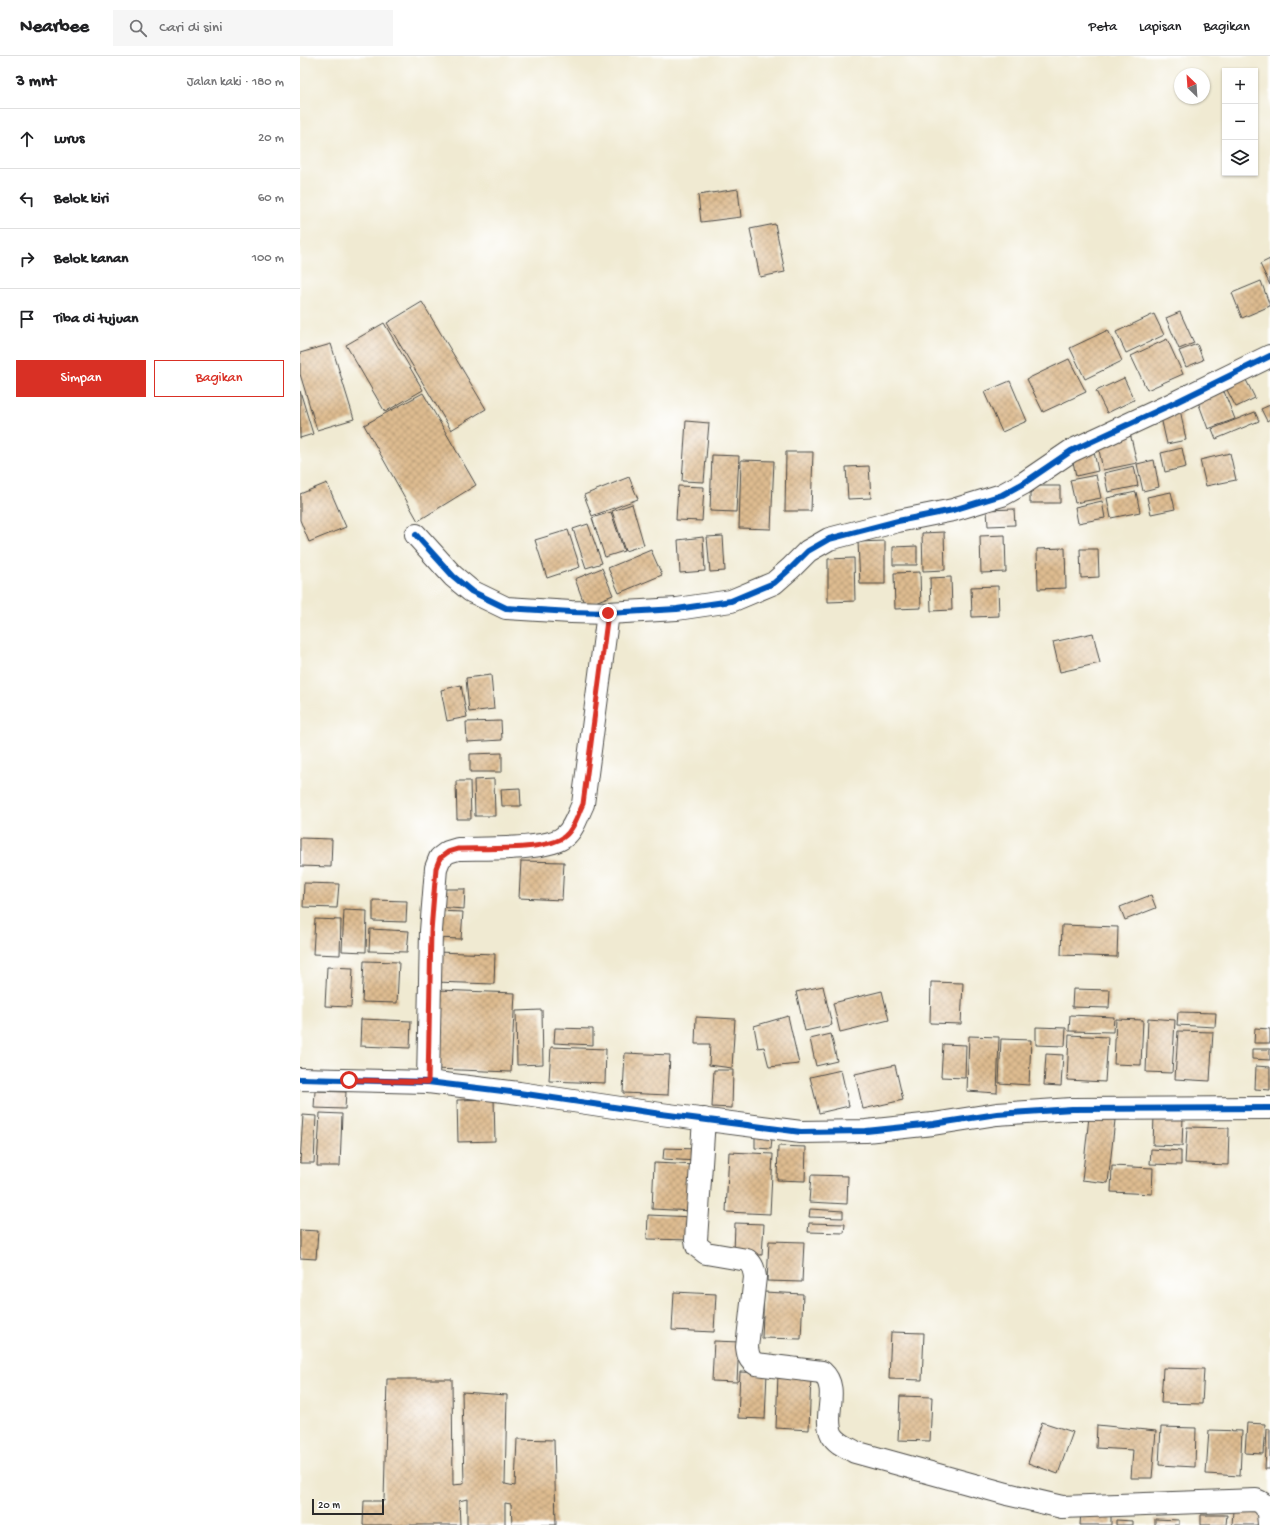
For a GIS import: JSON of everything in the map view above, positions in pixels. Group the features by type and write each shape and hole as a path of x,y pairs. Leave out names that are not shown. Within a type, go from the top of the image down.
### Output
{"street":[{"path":"416,535 453,576 471,591 506,608 608,613 678,609 731,601 774,583 808,551 829,539 898,521 953,510 1002,494 1024,483 1071,451 1270,356"},
{"path":"428,1082 431,931 436,868 440,858 448,852 458,849 528,846 551,843 565,837 572,827 583,804 608,613"},
{"path":"300,1079 428,1082 808,1132 866,1130 933,1124 997,1114 1072,1109 1270,1108"},
{"path":"704,1119 696,1240 697,1246 706,1253 747,1260 751,1264 755,1277 747,1347 748,1356 751,1362 756,1364 822,1372 826,1376 830,1388 830,1426 832,1435 838,1442 855,1452 1007,1494 1062,1507 1256,1500 1262,1502 1266,1506 1269,1525"}],"building":[{"path":"738,189 741,217 701,222 698,195"},
{"path":"775,224 785,272 760,277 750,229"},
{"path":"1270,259 1270,285 1260,264"},
{"path":"1261,281 1270,306 1242,318 1232,293"},
{"path":"422,302 486,409 451,430 387,323"},
{"path":"1180,312 1194,343 1179,349 1166,318"},
{"path":"1154,314 1164,335 1126,353 1116,332"},
{"path":"384,323 423,390 385,412 346,345"},
{"path":"1108,330 1122,361 1085,379 1070,348"},
{"path":"1167,339 1183,374 1147,390 1131,356"},
{"path":"331,344 354,419 317,430 300,374 300,353"},
{"path":"1197,344 1203,360 1186,367 1179,351"},
{"path":"1069,359 1086,392 1043,412 1027,379"},
{"path":"1124,378 1134,400 1107,413 1096,391"},
{"path":"1245,378 1255,398 1236,407 1226,388"},
{"path":"1010,381 1027,421 1002,432 984,392"},
{"path":"1223,389 1235,419 1208,429 1197,399"},
{"path":"300,391 313,434 300,438"},
{"path":"423,393 476,485 418,521 364,425"},
{"path":"1270,405 1270,419 1267,421 1261,409"},
{"path":"1180,409 1186,440 1167,444 1160,413"},
{"path":"1255,412 1259,421 1216,439 1212,429"},
{"path":"686,421 709,423 704,482 682,481"},
{"path":"1130,433 1137,463 1103,470 1097,440"},
{"path":"1182,448 1186,467 1165,472 1161,453"},
{"path":"786,452 813,452 811,511 785,511"},
{"path":"1094,452 1098,471 1076,476 1072,457"},
{"path":"1230,453 1236,480 1206,486 1200,460"},
{"path":"712,455 739,456 736,512 710,511"},
{"path":"741,460 774,461 771,529 739,528"},
{"path":"1154,460 1159,487 1143,491 1137,464"},
{"path":"869,466 871,498 848,499 846,467"},
{"path":"1134,466 1138,486 1108,492 1104,473"},
{"path":"1096,475 1101,498 1075,503 1070,480"},
{"path":"629,477 638,499 592,516 584,495"},
{"path":"327,483 346,527 309,542 300,520 300,494"},
{"path":"678,486 704,487 702,521 676,520"},
{"path":"1030,486 1060,486 1060,503 1030,503"},
{"path":"1136,492 1140,512 1111,518 1107,498"},
{"path":"1171,492 1175,509 1151,514 1147,497"},
{"path":"1102,501 1105,518 1078,523 1075,507"},
{"path":"632,504 644,545 625,551 612,511"},
{"path":"1014,509 1015,525 988,526 987,510"},
{"path":"611,512 624,551 605,557 592,518"},
{"path":"588,524 602,563 586,568 573,529"},
{"path":"568,530 580,567 547,578 535,540"},
{"path":"944,532 945,570 923,571 922,533"},
{"path":"1005,535 1006,572 981,573 980,536"},
{"path":"723,536 725,571 710,572 707,537"},
{"path":"703,537 705,571 680,573 678,540"},
{"path":"885,541 885,584 860,584 858,542"},
{"path":"917,546 917,565 893,565 893,547"},
{"path":"1065,548 1066,588 1038,589 1037,549"},
{"path":"1080,549 1098,549 1099,577 1081,578"},
{"path":"651,550 662,575 619,593 608,568"},
{"path":"854,558 855,601 828,602 828,559"},
{"path":"602,568 613,595 585,606 575,579"},
{"path":"920,572 921,608 895,609 894,573"},
{"path":"951,577 952,610 931,611 930,578"},
{"path":"998,586 999,616 972,617 971,587"},
{"path":"1093,633 1100,663 1060,672 1053,642"},
{"path":"491,675 494,709 469,712 466,678"},
{"path":"461,685 467,717 447,721 441,690"},
{"path":"501,721 502,740 467,742 466,722"},
{"path":"502,753 502,772 470,772 470,754"},
{"path":"494,779 495,816 475,816 474,780"},
{"path":"456,781 470,781 471,819 457,819"},
{"path":"520,788 521,806 502,806 501,789"},
{"path":"300,838 332,839 331,867 300,866"},
{"path":"521,861 564,862 562,900 519,898"},
{"path":"304,883 339,884 337,908 303,907"},
{"path":"438,889 465,889 464,909 437,907"},
{"path":"1151,895 1156,908 1125,920 1120,907"},
{"path":"373,900 407,901 406,922 373,921"},
{"path":"344,910 367,911 366,952 342,951"},
{"path":"436,911 463,912 461,939 435,938"},
{"path":"315,919 341,920 340,955 313,954"},
{"path":"1062,925 1118,927 1117,957 1061,955"},
{"path":"370,929 409,931 407,952 369,951"},
{"path":"436,952 495,954 494,984 434,982"},
{"path":"364,961 399,962 397,1003 362,1002"},
{"path":"327,967 353,968 351,1007 325,1006"},
{"path":"931,982 963,983 961,1024 930,1023"},
{"path":"823,986 832,1025 805,1031 796,992"},
{"path":"1073,989 1110,990 1109,1008 1072,1007"},
{"path":"438,990 515,993 511,1072 434,1069"},
{"path":"882,991 889,1020 840,1032 833,1003"},
{"path":"542,1010 543,1064 517,1065 516,1011"},
{"path":"1178,1012 1216,1013 1215,1027 1177,1025"},
{"path":"1070,1015 1114,1017 1113,1032 1069,1031"},
{"path":"788,1016 799,1064 769,1067 764,1047 758,1048 754,1026"},
{"path":"696,1017 735,1019 732,1068 709,1065 710,1044 695,1044"},
{"path":"1148,1018 1175,1020 1172,1073 1146,1072"},
{"path":"361,1019 411,1021 410,1048 360,1046"},
{"path":"1116,1019 1143,1020 1141,1065 1114,1064"},
{"path":"1036,1027 1066,1028 1065,1046 1036,1045"},
{"path":"555,1028 593,1029 593,1045 554,1043"},
{"path":"1255,1028 1270,1029 1270,1043 1254,1043"},
{"path":"1178,1031 1213,1032 1210,1081 1175,1079"},
{"path":"831,1034 837,1061 816,1066 810,1039"},
{"path":"1069,1035 1108,1037 1105,1082 1067,1080"},
{"path":"969,1036 999,1037 997,1093 967,1091"},
{"path":"1001,1039 1031,1040 1029,1085 999,1083"},
{"path":"943,1044 966,1045 965,1078 941,1077"},
{"path":"551,1047 606,1049 605,1083 549,1081"},
{"path":"1252,1049 1270,1049 1270,1060 1252,1059"},
{"path":"625,1053 670,1055 668,1095 623,1093"},
{"path":"1046,1054 1063,1055 1061,1086 1044,1085"},
{"path":"895,1065 903,1100 863,1109 855,1074"},
{"path":"1256,1066 1270,1067 1270,1090 1255,1089"},
{"path":"714,1070 733,1070 732,1108 712,1107"},
{"path":"841,1070 849,1106 819,1113 810,1077"},
{"path":"315,1091 346,1092 345,1109 314,1108"},
{"path":"494,1099 495,1141 458,1142 457,1100"},
{"path":"320,1113 342,1114 340,1166 317,1166"},
{"path":"303,1115 316,1116 314,1163 300,1163"},
{"path":"1154,1116 1183,1117 1182,1146 1153,1145"},
{"path":"1089,1117 1115,1120 1108,1183 1082,1180"},
{"path":"1187,1127 1229,1128 1228,1165 1185,1163"},
{"path":"755,1137 772,1138 771,1149 755,1148"},
{"path":"778,1146 806,1147 805,1181 777,1180"},
{"path":"664,1148 697,1149 696,1161 663,1159"},
{"path":"1151,1149 1181,1151 1181,1165 1150,1164"},
{"path":"729,1152 773,1154 770,1214 726,1212"},
{"path":"654,1163 697,1165 694,1211 652,1209"},
{"path":"1112,1166 1153,1168 1152,1194 1111,1192"},
{"path":"811,1175 848,1176 847,1204 809,1202"},
{"path":"810,1209 843,1211 843,1218 809,1217"},
{"path":"648,1215 694,1217 693,1240 647,1239"},
{"path":"735,1223 764,1224 762,1255 734,1254"},
{"path":"809,1223 845,1224 844,1233 808,1232"},
{"path":"300,1230 318,1231 316,1259 300,1258"},
{"path":"769,1241 804,1242 802,1282 767,1281"},
{"path":"674,1292 716,1294 714,1332 672,1330"},
{"path":"764,1292 803,1294 801,1339 762,1338"},
{"path":"891,1332 924,1333 922,1380 889,1379"},
{"path":"714,1341 739,1342 737,1382 712,1381"},
{"path":"1163,1368 1204,1369 1202,1404 1161,1403"},
{"path":"740,1372 767,1373 765,1419 738,1418"},
{"path":"778,1374 811,1375 809,1430 776,1428"},
{"path":"387,1379 452,1379 453,1485 464,1484 462,1392 507,1395 505,1484 515,1486 517,1439 554,1440 556,1525 512,1525 511,1504 505,1503 505,1525 467,1525 467,1499 459,1501 460,1525 363,1525 364,1501 384,1501"},
{"path":"900,1396 932,1397 930,1441 898,1440"},
{"path":"1042,1422 1073,1432 1058,1474 1028,1463"},
{"path":"1247,1423 1265,1424 1263,1454 1245,1453"},
{"path":"1097,1425 1156,1431 1152,1478 1131,1478 1133,1450 1096,1448"},
{"path":"1161,1427 1196,1428 1195,1467 1159,1465"},
{"path":"1267,1429 1270,1429 1270,1469 1265,1469"},
{"path":"1209,1430 1242,1431 1240,1476 1206,1474"},
{"path":"1081,1511 1111,1512 1111,1525 1080,1525"},
{"path":"1233,1511 1265,1512 1264,1525 1232,1525"},
{"path":"1201,1515 1227,1515 1226,1525 1201,1525"},
{"path":"1155,1519 1179,1520 1179,1525 1155,1525"},
{"path":"1116,1520 1133,1521 1133,1525 1116,1525"}],"cycle path":[{"path":"416,535 453,576 471,591 506,608 608,613 677,609 731,601 774,583 808,551 829,539 898,521 953,510 1002,495 1024,483 1071,451 1270,356"},
{"path":"300,1079 428,1082 801,1132 866,1131 933,1124 997,1114 1072,1109 1270,1108"}],"route":[{"path":"349,1080 428,1082 431,931 436,868 440,858 448,852 458,849 528,846 551,843 565,837 572,827 583,804 608,613"}]}
